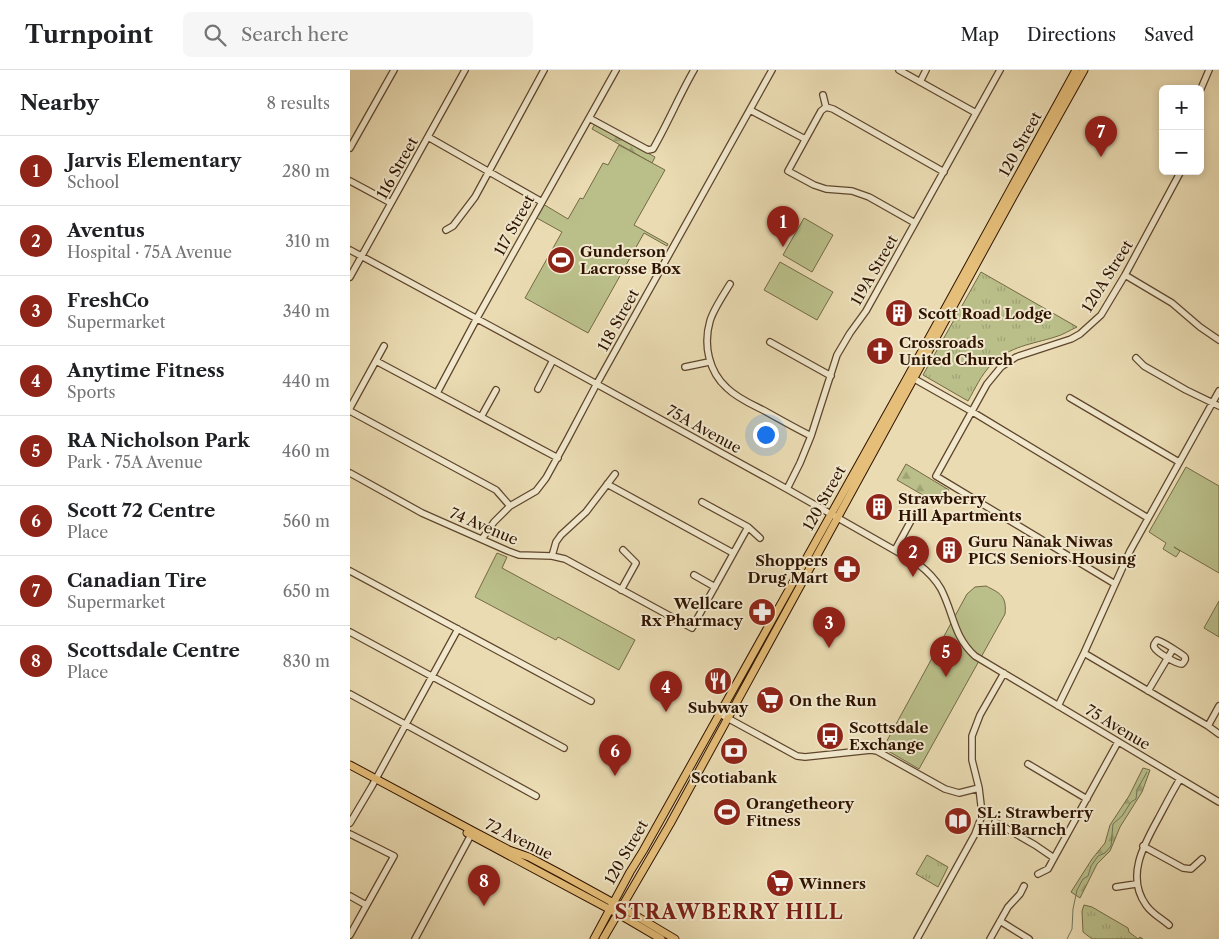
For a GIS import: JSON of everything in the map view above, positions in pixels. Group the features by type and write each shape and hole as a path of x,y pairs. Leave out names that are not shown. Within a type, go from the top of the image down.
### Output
{"main road":[{"name":"120 Street","path":"594,939 832,513 976,264 1014,195 1037,148 1038,139 1076,70"},
{"name":"120 Street","path":"604,939 640,874 652,857 839,517 982,241 1084,70"},
{"path":"976,264 976,259 982,248 982,241"},
{"path":"784,617 782,611 792,590 793,582"},
{"path":"768,646 764,640 776,618 776,614"},
{"name":"72 Avenue","path":"350,766 472,833 527,866 612,906"},
{"name":"72 Avenue","path":"350,770 375,781"},
{"name":"72 Avenue","path":"472,833 529,857 561,874 661,939"},
{"path":"527,866 531,864 537,866 555,876 561,874"},
{"name":"72 Avenue","path":"620,911 675,939"}],"street":[{"path":"350,148 394,70"},
{"name":"116 Street","path":"350,277 465,70"},
{"path":"446,230 452,226 475,198 544,70"},
{"name":"117 Street","path":"436,393 616,70"},
{"path":"589,118 648,150 653,149 694,70"},
{"name":"118 Street","path":"482,539 494,522 510,506 536,491 546,478 772,70"},
{"path":"898,70 976,113"},
{"path":"920,82 926,70"},
{"name":"119A Street","path":"787,489 800,464 811,436 838,354 866,311 1000,70"},
{"path":"1203,85 1209,70"},
{"path":"823,95 826,107"},
{"path":"826,107 821,111 788,171 814,185 826,189 852,191 869,197 915,223"},
{"path":"826,107 833,109 944,172"},
{"path":"750,110 805,139"},
{"path":"428,137 542,202"},
{"name":"120A Street","path":"1114,584 936,476 986,384 1001,367 1016,357 1071,340 1095,322 1125,275 1179,175"},
{"path":"350,182 391,203"},
{"name":"75A Avenue","path":"350,250 832,513 917,563 932,576 940,588 966,647 976,656 1004,673"},
{"path":"1125,275 1172,304 1219,340"},
{"path":"730,284 710,319 707,344 710,362 715,374 727,388 741,398 811,436"},
{"path":"770,342 831,376"},
{"path":"384,346 350,409 496,490 510,506"},
{"path":"1136,358 1144,366 1219,406"},
{"path":"538,389 553,360"},
{"path":"376,361 558,458"},
{"path":"685,367 710,362"},
{"path":"911,377 972,411 1148,518"},
{"path":"481,417 496,390"},
{"path":"1058,706 1130,551 1219,391"},
{"path":"1070,398 1179,462"},
{"name":"74 Avenue","path":"350,473 422,513 519,555 552,556 565,559 692,628 715,587"},
{"path":"552,556 556,542 561,535 586,512 615,474"},
{"path":"607,484 733,554"},
{"path":"702,502 748,527 760,538"},
{"path":"895,550 913,518"},
{"path":"694,575 715,587 748,527"},
{"path":"621,590 636,563 623,550"},
{"path":"350,571 591,701"},
{"path":"350,823 458,629"},
{"path":"350,632 564,748"},
{"path":"1159,640 1173,648 1185,657 1185,661 1182,664 1178,664 1168,658 1154,647 1154,642 1159,640"},
{"path":"1148,691 1173,648"},
{"path":"1084,653 1219,734"},
{"path":"917,939 975,834 980,818 981,805 972,760 972,736 980,715 1004,673"},
{"name":"75 Avenue","path":"1004,673 1219,802"},
{"path":"350,694 536,796"},
{"path":"1208,726 1219,706"},
{"path":"720,714 797,756 804,757 872,750 946,789 959,793 979,788"},
{"path":"1038,874 1048,868 1118,742"},
{"path":"1028,764 1087,799"},
{"path":"1169,925 1146,906 1136,884 1138,863 1143,846 1180,779"},
{"path":"995,822 1054,858"},
{"path":"415,939 472,833"},
{"path":"350,834 394,856 350,936"},
{"path":"1143,846 1183,868 1191,869 1202,859"},
{"path":"1116,887 1136,884"},
{"path":"990,939 1008,907 1020,894 1024,886"},
{"path":"350,896 366,905"},
{"path":"1000,921 1029,939"}],"green space":[{"path":"595,124 655,157 652,163 592,129"},
{"path":"619,145 665,170 634,225 668,244 667,246 644,233 588,333 525,298 562,232 535,217 543,204 568,219 580,198 583,199 603,163 608,165"},
{"path":"804,218 833,235 812,272 783,255"},
{"path":"780,262 833,292 817,320 764,290"},
{"path":"981,272 1077,327 1058,336 1013,350 998,359 984,373 968,401 923,375"},
{"path":"906,464 949,490 940,505 897,480"},
{"path":"1186,467 1219,486 1219,573 1174,547 1180,551 1176,557 1163,549 1166,543 1149,532"},
{"path":"497,553 507,557 502,568 635,640 619,670 558,637 556,640 475,597"},
{"path":"986,586 1002,596 1005,603 1005,614 919,769 883,748 967,594 975,587"},
{"path":"1219,601 1219,637 1204,628"},
{"path":"1143,768 1150,770 1142,792 1120,827 1110,851 1097,864 1080,898 1071,892 1092,859 1105,843 1110,825 1129,796"},
{"path":"927,855 948,867 938,887 916,874"},
{"path":"1084,905 1092,907 1128,928 1129,932 1138,939 1092,939 1083,932 1082,911"}],"waterway":[{"path":"1067,939 1072,929 1073,909 1077,890 1083,879 1088,876 1091,866 1098,856 1105,853 1111,846 1113,824 1122,816 1131,802 1136,799 1137,790 1147,772"}],"place":[{"name":"Canadian Tire","path":"1101,157"},
{"name":"Jarvis Elementary","path":"783,247"},
{"name":"Gunderson Lacrosse Box","path":"561,260"},
{"name":"Scott Road Lodge","path":"899,313"},
{"name":"Crossroads United Church","path":"880,351"},
{"name":"Strawberry Hill Apartments","path":"879,507"},
{"name":"Guru Nanak Niwas PICS Seniors Housing","path":"949,550"},
{"name":"Shoppers Drug Mart","path":"847,569"},
{"name":"Aventus","path":"913,577"},
{"name":"Wellcare Rx Pharmacy","path":"762,612"},
{"name":"FreshCo","path":"829,648"},
{"name":"RA Nicholson Park","path":"946,677"},
{"name":"Subway","path":"718,681"},
{"name":"On the Run","path":"770,700"},
{"name":"Anytime Fitness","path":"666,712"},
{"name":"Scottsdale Exchange","path":"830,736"},
{"name":"Scotiabank","path":"734,751"},
{"name":"Scott 72 Centre","path":"615,776"},
{"name":"Orangetheory Fitness","path":"727,812"},
{"name":"SL: Strawberry Hill Barnch","path":"958,821"},
{"name":"Winners","path":"780,883"},
{"name":"Scottsdale Centre","path":"484,906"}],"district":[{"name":"STRAWBERRY HILL","path":"729,912"}]}
